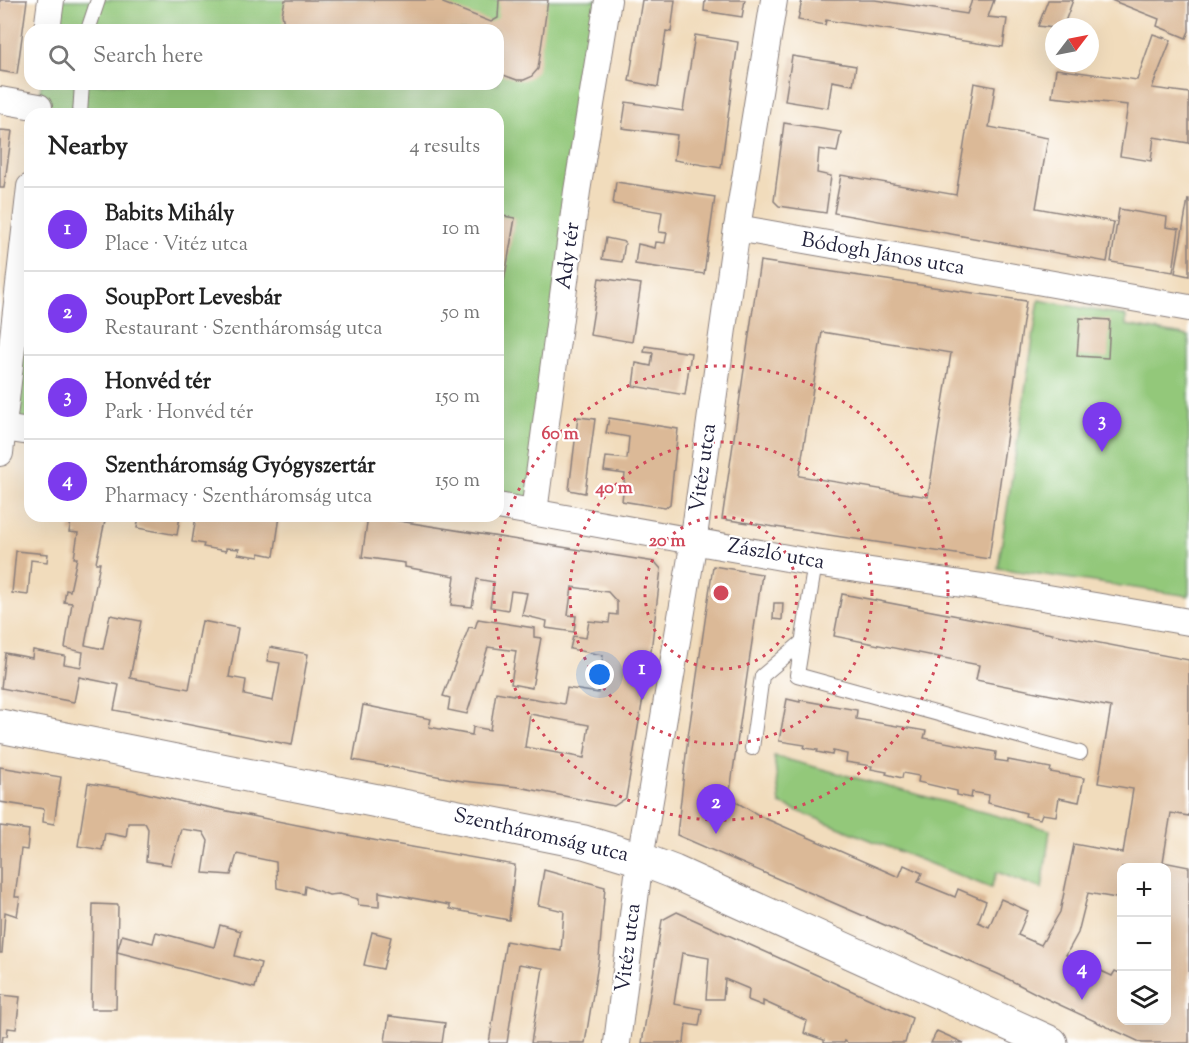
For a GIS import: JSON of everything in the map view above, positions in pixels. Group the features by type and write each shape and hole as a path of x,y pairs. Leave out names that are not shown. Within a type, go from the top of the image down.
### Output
{"street":[{"path":"48,24 51,0"},
{"name":"Ady tér","path":"534,512 578,191 608,0"},
{"name":"Vitéz utca","path":"616,1043 640,859 693,541 737,228 774,0"},
{"path":"0,100 40,102"},
{"name":"Bódogh János utca","path":"737,228 1189,308"},
{"path":"0,453 24,241"},
{"path":"3,428 24,431"},
{"name":"Zászló utca","path":"504,507 815,563 983,587 1189,622"},
{"name":"Szentháromság utca","path":"0,726 584,842 674,872 1051,1043"}],"lane":[{"path":"90,24 98,0"},
{"path":"80,108 82,90"},
{"path":"815,563 797,675 1080,753"},
{"path":"752,748 762,676 802,642"}],"green space":[{"path":"51,0 609,0 534,512 504,507 504,108 39,108 40,90 504,90 504,24 48,24"},
{"path":"24,241 24,431 3,428"},
{"path":"1039,300 1126,316 1126,325 1189,336 1189,596 998,568"},
{"path":"774,756 1050,830 1042,889 997,872 991,888 780,804"}],"building":[{"path":"0,0 27,0 17,74 0,71"},
{"path":"285,0 444,0 443,3 491,22 498,18 499,0 548,0 538,69 531,77 524,80 504,75 504,24 284,24 282,14"},
{"path":"642,0 675,0 671,32 666,31 658,87 629,81"},
{"path":"705,0 745,0 742,17 704,11"},
{"path":"802,0 875,0 967,14 972,0 994,0 988,17 1007,19 1003,47 826,20 825,25 798,20"},
{"path":"1048,0 1073,0 1066,18 1045,18 1045,27 1038,26"},
{"path":"1111,0 1189,0 1189,31 1186,38 1157,26 1159,19"},
{"path":"1153,34 1171,40 1152,88 1189,93 1189,143 1154,137 1151,161 1120,156 1128,105 1052,97 1056,72 1078,72 1137,80"},
{"path":"695,35 738,42 721,168 674,160 677,135 622,128 626,102 683,111"},
{"path":"792,56 856,66 853,85 832,81 828,108 785,101"},
{"path":"974,83 995,87 989,127 1048,138 1036,208 1114,222 1107,262 834,213 841,175 956,195"},
{"path":"784,123 841,132 837,152 819,149 817,173 831,176 826,213 779,206 774,201"},
{"path":"0,130 12,131 4,188 0,188"},
{"path":"616,182 715,197 704,274 635,264 638,244 655,248 656,242 665,243 667,233 659,232 662,212 613,204"},
{"path":"1189,199 1189,276 1175,273"},
{"path":"1119,209 1167,217 1166,227 1179,229 1173,272 1111,262"},
{"path":"504,216 515,218 504,282"},
{"path":"606,238 625,242 622,262 602,259"},
{"path":"760,261 1026,301 989,559 722,519","holes":["822,332 951,353 928,497 799,476"]},
{"path":"599,278 641,284 632,342 590,335"},
{"path":"1080,318 1110,320 1108,358 1077,356"},
{"path":"645,346 691,353 685,395 633,386 636,363 651,366 653,353 644,352"},
{"path":"578,417 595,419 585,493 569,490"},
{"path":"609,418 678,429 670,504 665,508 622,501 625,474 604,471 606,457 627,459 629,437 606,433"},
{"path":"71,522 105,522 96,563 100,563 85,645 103,649 110,615 141,621 130,678 189,689 202,621 238,628 229,677 246,680 244,695 273,701 280,663 267,661 270,647 308,654 292,745 114,710 119,685 79,677 74,702 1,688 5,653 32,658 33,650 65,656 64,664 81,667 83,652 65,648 72,603 64,602 66,590 70,591 77,558 74,558 78,533 69,532"},
{"path":"138,522 179,522 177,535 137,528"},
{"path":"195,522 279,522 274,556 259,553 259,557 238,554 239,549 226,548 226,551 203,547 204,544 192,542"},
{"path":"367,522 405,522 655,562 661,569 651,651 626,798 614,806 519,787 463,781 353,760 363,705 431,719 429,727 472,735 473,727 490,730 496,692 564,704 567,688 598,693 603,655 570,649 573,636 586,638 589,621 609,623 610,614 617,615 617,602 608,592 572,587 568,615 576,616 574,632 546,628 547,621 522,615 527,593 511,591 508,610 490,607 494,582 477,579 472,607 451,605 455,576 405,567 405,563 362,557","holes":["530,714 589,725 584,758 525,747"]},
{"path":"16,551 48,554 47,562 31,560 28,595 12,593"},
{"path":"713,566 762,574 729,798 762,817 899,877 904,865 922,873 918,882 955,897 958,889 986,901 978,922 989,927 1001,899 1028,911 1018,935 1041,945 1060,912 1074,844 1123,853 1133,789 1098,783 1111,707 976,680 979,665 834,636 842,594 1189,660 1189,816 1171,813 1163,862 1168,863 1117,863 1117,898 1088,893 1078,933 1066,955 1112,976 1115,971 1117,972 1117,1025 1171,1025 1171,864 1189,867 1189,1043 1142,1043 1000,975 677,835 688,737"},
{"path":"774,603 783,603 782,620 773,619"},
{"path":"478,619 534,628 534,637 541,638 532,688 511,684 516,651 488,647 467,714 448,710 450,698 443,696 469,627 475,628"},
{"path":"787,699 857,710 856,719 926,731 924,738 996,752 995,760 1008,762 1008,760 1051,768 1050,772 1084,778 1079,802 1059,798 1056,816 1042,814 1040,819 1025,816 1026,813 988,803 989,795 972,792 971,798 957,795 957,791 918,782 919,776 903,773 902,778 871,769 872,766 846,762 847,754 833,751 832,755 804,748 805,745 779,741"},
{"path":"0,767 61,777 54,824 43,822 44,809 0,802"},
{"path":"88,783 133,790 383,842 515,865 509,920 450,909 450,905 379,892 379,907 358,905 358,899 339,894 329,895 305,886 304,894 277,888 276,862 237,854 231,875 203,873 208,841 203,832 181,829 171,865 146,861 148,829 145,823 128,823 126,837 105,833 102,850 78,846"},
{"path":"0,826 29,830 27,850 21,849 15,897 20,897 17,916 5,912 2,953 0,953"},
{"path":"544,870 605,887 599,958 585,1043 531,1043 543,968 519,964 507,1043 489,1043 506,941 561,951 564,911 538,905"},
{"path":"93,904 118,905 116,1009 91,1009"},
{"path":"677,912 912,1018 905,1043 848,1043 844,1041 844,1043 824,1043 824,1040 804,1033 807,1021 763,1001 763,1006 748,1000 749,989 725,979 723,999 706,999 709,958 682,953 674,1004 702,1009 699,1026 686,1024 684,1043 642,1043 662,920"},
{"path":"220,925 241,931 235,956 261,963 255,988 117,952 122,935 153,943 156,932 214,947"},
{"path":"372,932 391,937 383,969 364,965"},
{"path":"1,995 20,997 16,1029 8,1028 7,1036 3,1036 2,1043 0,1043"},
{"path":"389,1016 445,1023 442,1043 385,1041"},
{"path":"937,1031 964,1043 931,1043"}],"place":[{"name":"Honvéd tér","path":"1102,452"},
{"name":"Babits Mihály","path":"642,700"},
{"name":"SoupPort Levesbár","path":"716,834"},
{"name":"Szentháromság Gyógyszertár","path":"1082,1000"}]}
